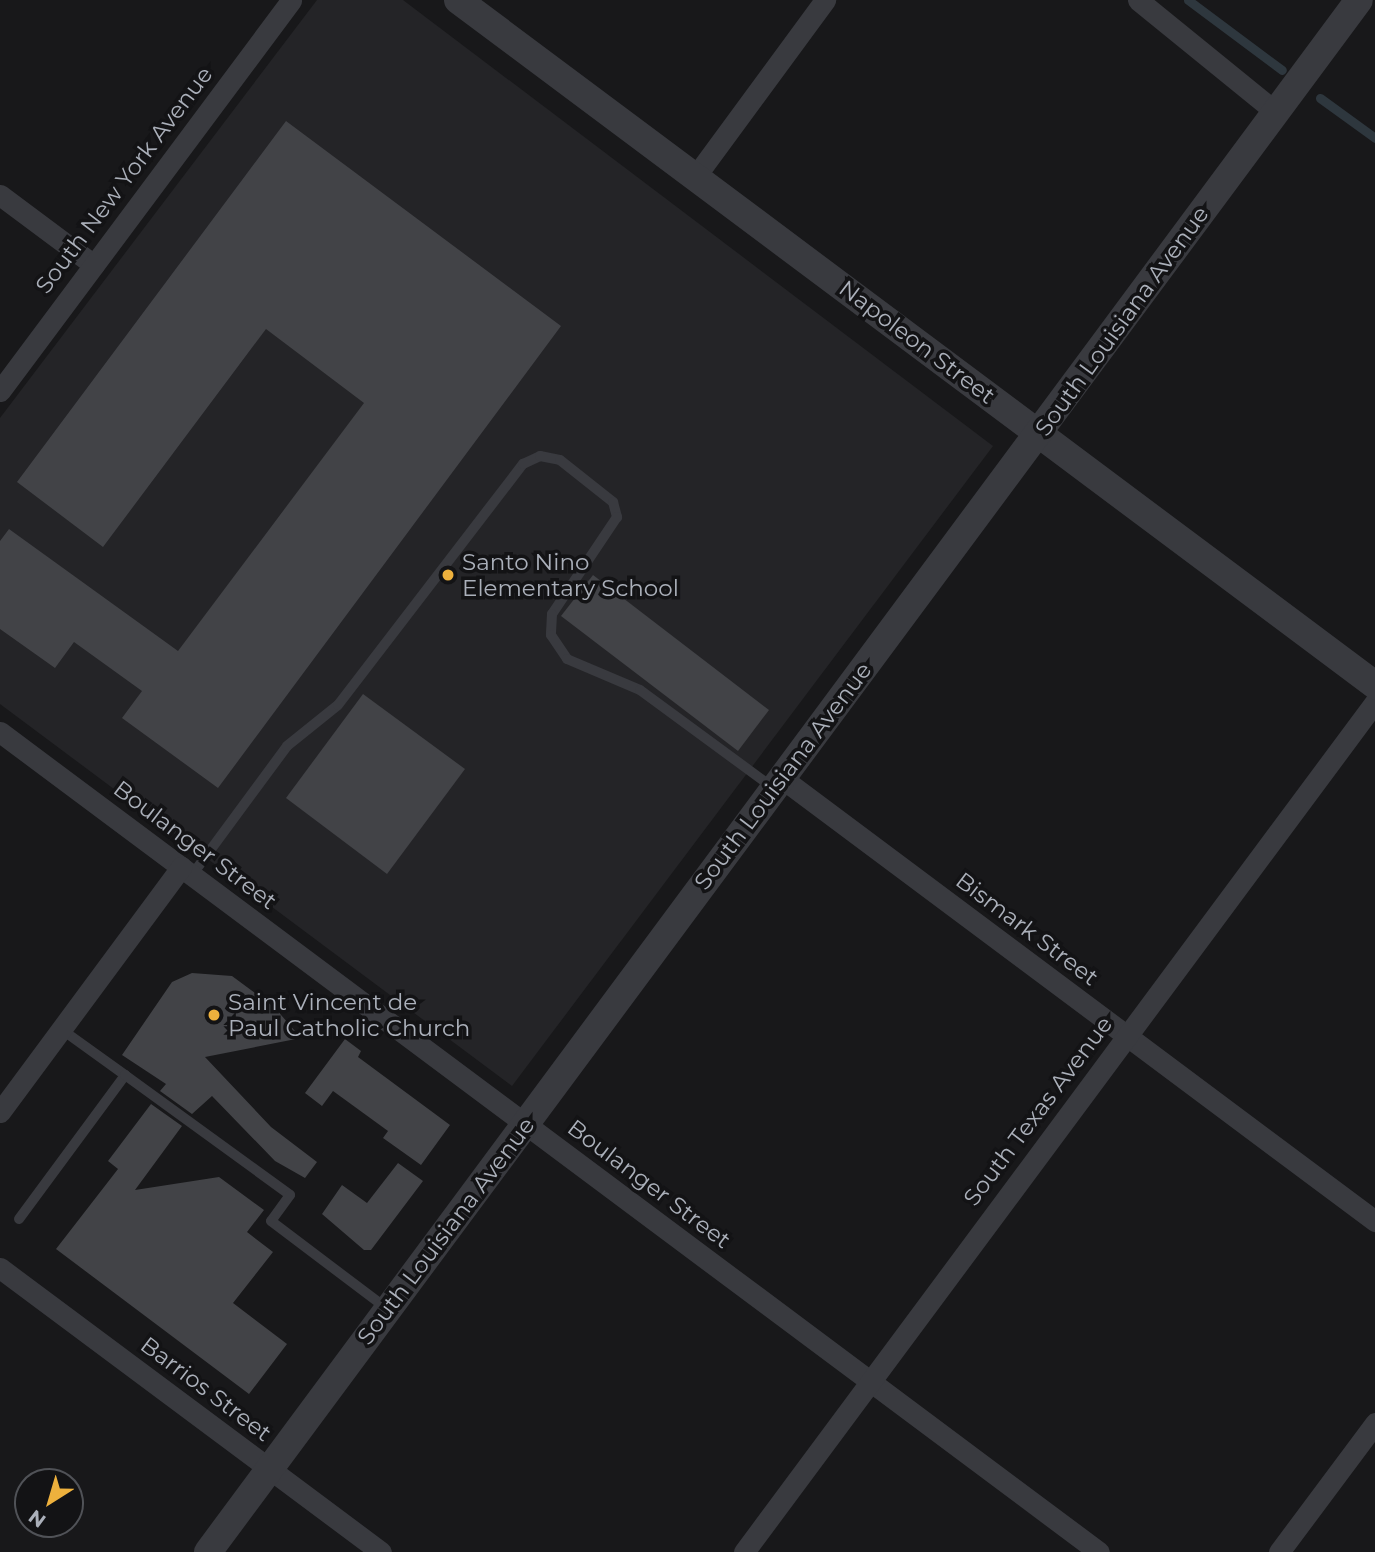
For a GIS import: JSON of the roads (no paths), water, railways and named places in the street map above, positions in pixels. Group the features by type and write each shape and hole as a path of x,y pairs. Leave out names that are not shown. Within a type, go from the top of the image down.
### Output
{"street":[{"name":"South New York Avenue","path":"0,391 291,0"},
{"name":"Napoleon Street","path":"458,0 1375,685"},
{"path":"695,177 825,0"},
{"path":"1138,0 1276,112"},
{"name":"South Louisiana Avenue","path":"208,1552 1359,0"},
{"path":"0,195 94,265"},
{"name":"South Texas Avenue","path":"744,1552 1375,702"},
{"name":"Boulanger Street","path":"0,732 1099,1552"},
{"name":"Bismark Street","path":"777,783 1127,1036 1375,1221"},
{"path":"0,1112 61,1029 187,871"},
{"name":"Barrios Street","path":"0,1268 381,1552"},
{"path":"1279,1552 1375,1424"}],"lane":[{"path":"187,871 287,746 338,705 523,464 540,456 560,460 613,502 617,517 552,614 551,635 567,659 640,690 777,783"},
{"path":"61,1029 290,1195 271,1221 389,1309"},
{"path":"19,1219 125,1075"}],"waterway":[{"path":"1188,0 1282,70"},
{"path":"1320,98 1375,138"}],"place":[{"name":"Santo Nino Elementary School","path":"448,575"},
{"name":"Saint Vincent de Paul Catholic Church","path":"214,1015"}]}
